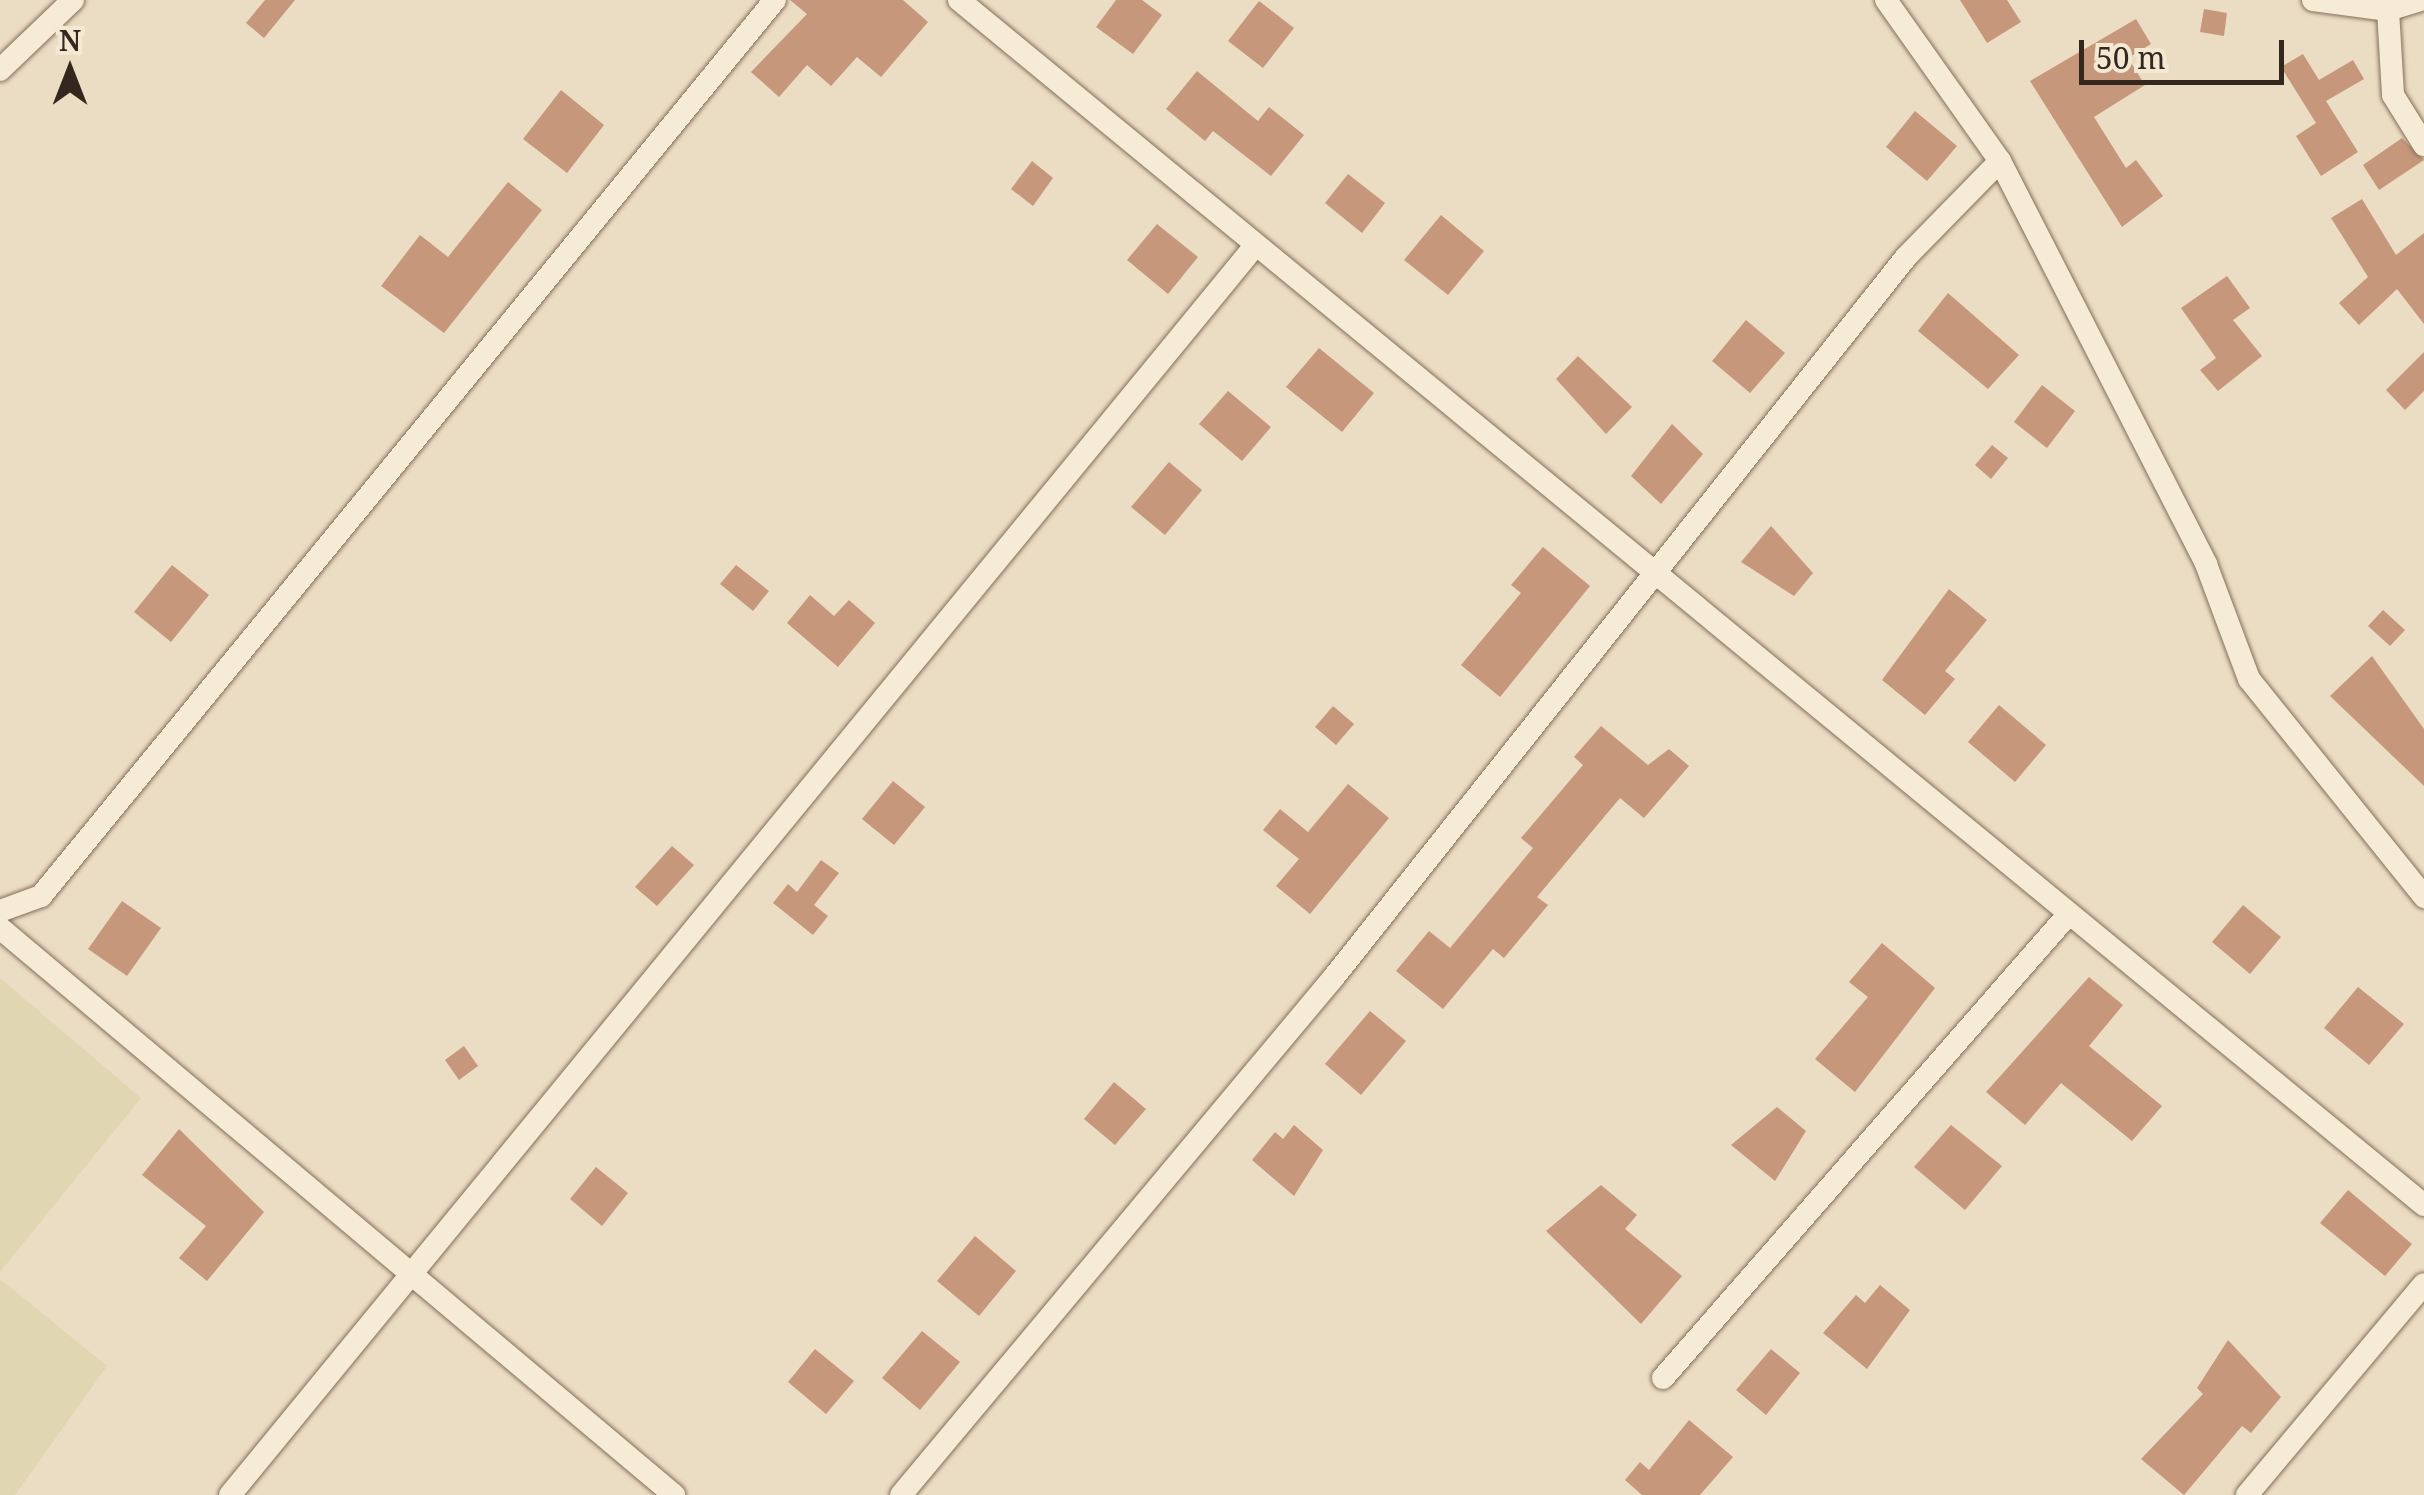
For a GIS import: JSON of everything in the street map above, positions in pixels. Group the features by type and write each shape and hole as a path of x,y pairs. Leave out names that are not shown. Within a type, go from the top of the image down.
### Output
{"street":[{"path":"0,70 73,0"},
{"path":"0,911 41,896 776,0"},
{"path":"959,0 1647,575 2424,1205"},
{"path":"1886,0 2000,160 2206,564 2249,679 2424,898"},
{"path":"2313,0 2388,10 2421,0"},
{"path":"2388,10 2393,94 2424,145"},
{"path":"901,1495 1334,977 1647,575 1906,257 2000,160"},
{"path":"230,1495 1254,246"},
{"path":"1664,1378 2066,917"},
{"path":"0,928 409,1276 674,1495"},
{"path":"2247,1495 2424,1284"}],"shaded area":[{"path":"0,978 141,1098 0,1272"},
{"path":"0,1279 107,1366 15,1495 0,1495"}],"building":[{"path":"265,0 295,0 264,38 246,23"},
{"path":"790,0 903,0 928,22 881,77 857,57 831,86 807,65 779,97 751,72 807,14"},
{"path":"1116,0 1142,0 1162,15 1133,54 1096,27"},
{"path":"1960,0 2007,0 2021,22 1987,43"},
{"path":"1259,1 1294,28 1263,68 1228,41"},
{"path":"2204,9 2227,13 2224,36 2200,32"},
{"path":"2136,19 2151,44 2128,58 2145,85 2094,117 2126,168 2136,160 2163,196 2122,227 2030,81"},
{"path":"2303,54 2319,80 2353,60 2364,79 2326,101 2358,152 2321,176 2296,136 2316,123 2281,67"},
{"path":"1197,71 1258,121 1269,107 1304,135 1271,176 1213,131 1205,141 1166,109"},
{"path":"561,90 604,125 567,173 523,139"},
{"path":"1915,111 1957,146 1927,181 1886,147"},
{"path":"2402,138 2424,160 2379,190 2363,165"},
{"path":"1032,161 1053,178 1033,206 1011,189"},
{"path":"1348,174 1385,203 1362,233 1325,203"},
{"path":"508,182 542,210 444,333 381,286 420,235 448,257"},
{"path":"2362,199 2396,255 2424,233 2424,324 2397,289 2359,325 2339,303 2368,277 2331,218"},
{"path":"1441,215 1484,251 1448,295 1404,260"},
{"path":"1157,224 1198,257 1168,294 1127,260"},
{"path":"2227,276 2250,308 2233,320 2262,356 2218,391 2200,370 2216,358 2181,308"},
{"path":"1948,293 2019,355 1988,389 1918,331"},
{"path":"1746,320 1785,353 1750,393 1712,361"},
{"path":"1319,348 1374,393 1342,432 1286,387"},
{"path":"2424,352 2424,391 2405,410 2386,390"},
{"path":"1578,356 1632,407 1606,434 1556,379"},
{"path":"2042,385 2075,411 2047,448 2014,422"},
{"path":"1228,391 1271,427 1242,461 1199,424"},
{"path":"1672,424 1703,454 1661,504 1631,476"},
{"path":"1992,445 2008,458 1991,479 1975,465"},
{"path":"1169,462 1202,490 1165,535 1131,507"},
{"path":"1771,526 1813,573 1794,596 1741,562"},
{"path":"1543,547 1590,586 1500,697 1461,665 1521,593 1511,585"},
{"path":"172,565 209,595 171,642 134,612"},
{"path":"736,565 769,591 753,611 720,584"},
{"path":"1949,589 1987,620 1945,671 1955,679 1925,715 1882,680"},
{"path":"810,595 834,616 849,600 875,623 838,667 787,623"},
{"path":"2383,610 2405,630 2390,646 2368,626"},
{"path":"2372,656 2424,729 2424,786 2330,696"},
{"path":"1999,705 2046,745 2015,782 1968,742"},
{"path":"1333,706 1354,724 1336,745 1315,727"},
{"path":"1601,726 1648,765 1669,749 1689,766 1644,818 1620,798 1537,897 1548,905 1504,958 1493,949 1443,1009 1396,971 1429,931 1450,948 1533,848 1521,838 1583,765 1574,757"},
{"path":"893,781 925,807 894,845 862,819"},
{"path":"1348,784 1389,818 1310,914 1276,886 1299,859 1263,830 1280,809 1308,832"},
{"path":"672,846 694,865 657,906 635,887"},
{"path":"821,860 839,873 814,905 828,916 813,935 773,903 788,884 797,892"},
{"path":"122,901 161,928 127,976 88,949"},
{"path":"2243,905 2281,937 2250,974 2212,942"},
{"path":"1882,943 1935,988 1855,1092 1815,1059 1868,997 1849,982"},
{"path":"2089,977 2123,1005 2089,1046 2162,1106 2132,1141 2061,1083 2025,1125 1986,1092"},
{"path":"2358,987 2404,1024 2369,1065 2324,1028"},
{"path":"1370,1011 1406,1041 1361,1095 1325,1064"},
{"path":"464,1046 478,1066 459,1080 445,1060"},
{"path":"1114,1082 1146,1109 1115,1145 1084,1119"},
{"path":"1777,1107 1806,1131 1775,1181 1731,1145"},
{"path":"1294,1125 1323,1150 1294,1196 1252,1160 1275,1132 1283,1139"},
{"path":"1951,1125 2002,1166 1965,1210 1914,1167"},
{"path":"179,1129 264,1212 207,1281 179,1258 206,1226 142,1175"},
{"path":"596,1167 628,1193 602,1226 570,1199"},
{"path":"1601,1185 1637,1215 1625,1229 1682,1276 1641,1324 1546,1231"},
{"path":"2348,1190 2412,1244 2385,1276 2320,1223"},
{"path":"975,1236 1016,1271 979,1316 937,1281"},
{"path":"1880,1285 1910,1310 1867,1369 1823,1333 1856,1295 1865,1303"},
{"path":"922,1331 960,1362 920,1410 882,1378"},
{"path":"2228,1340 2281,1397 2251,1433 2242,1426 2184,1495 2141,1459 2203,1394 2197,1388"},
{"path":"815,1349 854,1381 826,1414 788,1382"},
{"path":"1771,1349 1800,1373 1766,1415 1736,1390"},
{"path":"1689,1420 1733,1457 1700,1495 1642,1495 1625,1480 1640,1462 1649,1470"}]}
